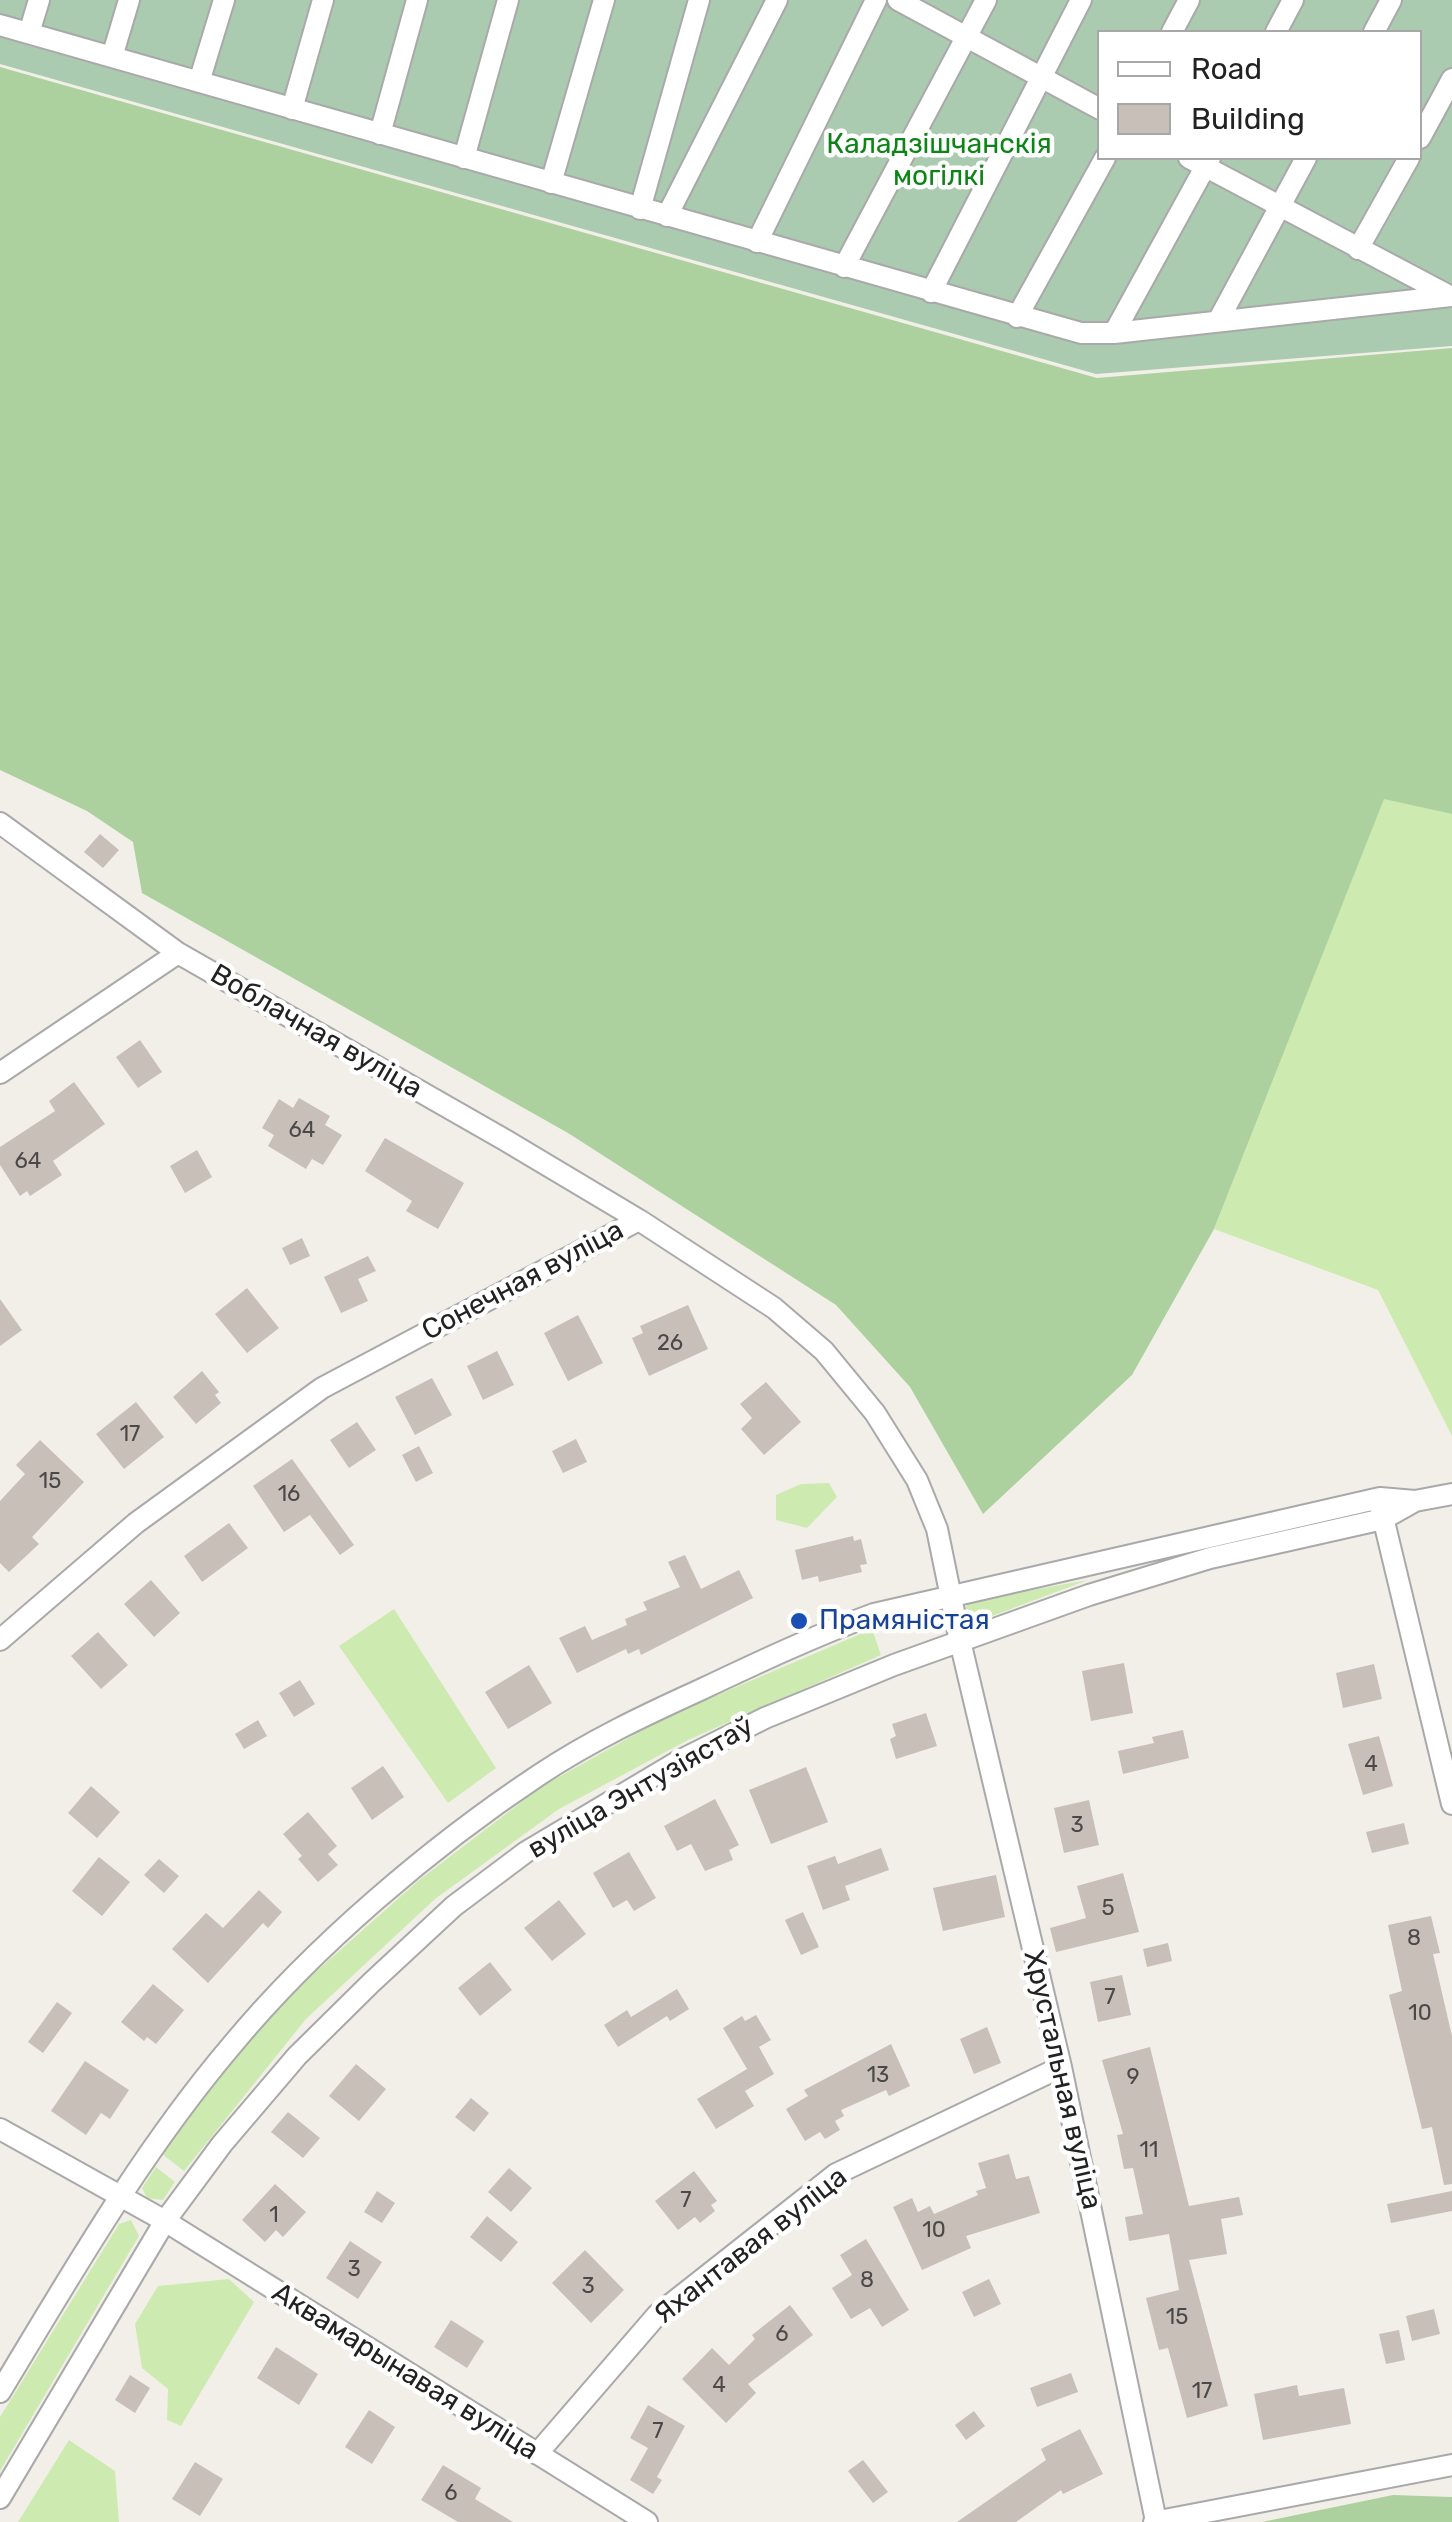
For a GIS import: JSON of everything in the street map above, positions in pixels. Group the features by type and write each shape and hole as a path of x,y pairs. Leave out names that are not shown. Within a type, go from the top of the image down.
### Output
{"street":[{"path":"29,33 39,0"},
{"path":"112,57 129,0"},
{"path":"199,82 224,0"},
{"path":"292,108 323,0"},
{"path":"380,134 417,0"},
{"path":"464,158 508,0"},
{"path":"551,183 604,0"},
{"path":"640,209 700,0"},
{"path":"667,216 777,0"},
{"path":"757,242 876,0"},
{"path":"898,0 1097,107"},
{"path":"844,267 986,0"},
{"path":"931,292 1081,0"},
{"path":"1173,30 1189,0"},
{"path":"1277,30 1293,0"},
{"path":"1375,30 1391,0"},
{"path":"0,25 1081,333 1218,322 1450,292"},
{"path":"1422,134 1452,78"},
{"path":"1017,317 1104,160"},
{"path":"1114,333 1201,160 1358,249 1450,292"},
{"path":"1218,322 1305,160"},
{"path":"1358,249 1408,160"},
{"path":"0,823 178,953"},
{"name":"Воблачная вуліца","path":"0,1074 178,953 639,1220"},
{"name":"Сонечная вуліца","path":"0,1640 136,1523 322,1388 639,1220 774,1308 824,1351 875,1414 916,1480 937,1529 960,1641"},
{"path":"1452,1494 1381,1509 1452,1804"},
{"name":"вуліца Энтузіястаў","path":"0,2392 120,2196 232,2044 308,1963 396,1885 539,1775 616,1731 809,1638 874,1614 949,1595 1381,1509"},
{"name":"вуліца Энтузіястаў","path":"0,2498 165,2221 222,2144 310,2044 454,1906 526,1852 677,1762 765,1718 1089,1594 1381,1509"},
{"name":"Хрустальная вуліца","path":"960,1641 1061,2068 1155,2521"},
{"name":"Яхантавая вуліца","path":"537,2454 657,2316 836,2174 1061,2068"},
{"name":"Аквамарынавая вуліца","path":"0,2129 165,2221 647,2522"},
{"path":"1155,2521 1452,2465"}],"green space":[{"name":"Каладзішчанскія могілкі","path":"0,0 1452,0 1452,346 1096,374 0,64"},
{"path":"0,67 1097,378 1452,348 1452,814 1384,799 1214,1229 1132,1375 983,1514 910,1387 836,1305 568,1133 142,893 133,842 87,811 0,770"},
{"path":"1384,798 1452,814 1452,1436 1378,1290 1214,1229"},
{"path":"829,1483 837,1497 807,1528 776,1520 776,1495 801,1484"},
{"path":"1088,1580 976,1622 965,1619 962,1611 968,1604 983,1599"},
{"path":"394,1609 496,1768 448,1803 339,1646"},
{"path":"872,1629 881,1655 688,1740 559,1809 435,1899 306,2019 184,2171 162,2154 226,2068 284,2000 418,1881 541,1787 666,1717"},
{"path":"156,2167 175,2182 163,2200 147,2198 142,2188"},
{"path":"131,2220 139,2236 0,2471 0,2417 119,2224"},
{"path":"229,2279 254,2302 181,2426 167,2420 168,2389 142,2368 135,2324 158,2286"},
{"path":"69,2440 115,2471 119,2522 18,2522"},
{"path":"1393,2495 1452,2497 1452,2522 1262,2522"}],"building":[{"path":"100,834 119,850 103,868 84,852"},
{"path":"140,1040 162,1072 138,1088 116,1057"},
{"path":"74,1082 105,1124 53,1161 62,1175 30,1196 27,1191 20,1196 0,1165 0,1147 55,1111 49,1101"},
{"path":"299,1098 330,1116 325,1125 342,1135 323,1165 312,1159 306,1169 268,1146 274,1135 262,1128 279,1099 293,1108"},
{"path":"385,1138 464,1183 438,1229 406,1211 412,1201 365,1171"},
{"path":"197,1150 212,1177 185,1193 170,1166"},
{"path":"302,1238 310,1256 290,1265 282,1248"},
{"path":"368,1256 376,1271 358,1279 368,1301 341,1313 324,1277"},
{"path":"247,1288 279,1328 247,1353 215,1314"},
{"path":"0,1299 22,1330 0,1346"},
{"path":"688,1305 708,1349 649,1376 632,1338 643,1333 640,1326"},
{"path":"578,1315 603,1363 568,1381 544,1333"},
{"path":"497,1351 514,1385 483,1400 467,1366"},
{"path":"202,1371 219,1392 215,1395 221,1403 196,1424 173,1397"},
{"path":"432,1378 452,1415 415,1435 395,1397"},
{"path":"766,1382 801,1422 764,1455 741,1429 752,1418 740,1404"},
{"path":"136,1402 164,1437 124,1469 96,1434"},
{"path":"357,1422 376,1450 349,1468 330,1440"},
{"path":"576,1439 587,1462 563,1473 552,1451"},
{"path":"40,1440 84,1482 32,1537 39,1544 9,1572 0,1563 0,1501 25,1474 16,1465"},
{"path":"419,1446 433,1473 416,1482 402,1455"},
{"path":"292,1459 354,1545 340,1555 310,1515 284,1532 253,1486"},
{"path":"229,1523 248,1548 202,1582 184,1556"},
{"path":"853,1536 854,1541 861,1539 867,1564 860,1565 862,1572 819,1582 818,1576 802,1580 795,1550"},
{"path":"685,1555 701,1589 739,1570 753,1598 641,1655 639,1649 628,1654 626,1649 577,1673 559,1638 585,1626 592,1640 627,1625 625,1619 647,1610 643,1602 680,1587 668,1562"},
{"path":"151,1580 180,1613 154,1637 124,1604"},
{"path":"98,1632 128,1665 101,1689 71,1656"},
{"path":"1124,1663 1133,1713 1091,1721 1082,1671"},
{"path":"1374,1664 1382,1699 1343,1708 1336,1673"},
{"path":"529,1665 552,1703 508,1729 485,1692"},
{"path":"300,1680 315,1704 294,1717 279,1693"},
{"path":"926,1713 937,1746 896,1759 890,1739 896,1736 892,1724"},
{"path":"258,1720 267,1736 244,1749 235,1734"},
{"path":"1183,1730 1189,1758 1123,1774 1118,1751 1154,1743 1152,1737"},
{"path":"1379,1736 1393,1786 1363,1795 1348,1744"},
{"path":"383,1766 404,1797 372,1820 351,1788"},
{"path":"806,1767 828,1822 771,1844 749,1790"},
{"path":"91,1786 120,1812 97,1838 68,1813"},
{"path":"715,1799 739,1845 729,1850 733,1860 705,1871 691,1844 677,1851 664,1826"},
{"path":"1089,1800 1099,1845 1064,1853 1054,1808"},
{"path":"308,1812 337,1846 328,1854 338,1865 318,1882 283,1834"},
{"path":"1404,1823 1409,1844 1372,1853 1366,1832"},
{"path":"881,1848 889,1870 845,1886 850,1900 823,1910 807,1866 835,1856 838,1864"},
{"path":"629,1852 656,1898 634,1911 627,1900 613,1908 593,1873"},
{"path":"99,1857 130,1882 102,1916 72,1891"},
{"path":"159,1859 179,1876 164,1893 144,1875"},
{"path":"1123,1873 1139,1932 1056,1952 1050,1928 1086,1918 1077,1886"},
{"path":"996,1875 1005,1917 943,1931 933,1888"},
{"path":"259,1890 282,1912 268,1928 263,1923 208,1983 172,1949 206,1913 223,1928"},
{"path":"559,1900 586,1934 552,1961 524,1928"},
{"path":"803,1912 819,1947 801,1955 785,1920"},
{"path":"1431,1916 1440,1953 1433,1954 1452,2036 1452,2184 1444,2185 1432,2127 1422,2129 1389,1995 1402,1991 1388,1925"},
{"path":"1168,1943 1172,1961 1147,1967 1143,1949"},
{"path":"490,1962 512,1990 480,2016 458,1988"},
{"path":"1122,1975 1131,2015 1098,2022 1090,1982"},
{"path":"153,1984 184,2010 156,2044 147,2037 144,2041 121,2022"},
{"path":"677,1989 689,2009 670,2021 667,2016 618,2047 604,2025 627,2010 631,2017"},
{"path":"57,2002 72,2013 43,2053 28,2042"},
{"path":"756,2015 771,2040 759,2047 774,2074 745,2091 754,2106 716,2129 697,2099 747,2069 723,2028 742,2016 745,2021"},
{"path":"987,2027 1001,2063 974,2074 960,2039"},
{"path":"891,2044 910,2086 889,2096 886,2090 841,2110 844,2116 835,2121 840,2130 825,2139 820,2132 805,2141 786,2109 808,2096 804,2090"},
{"path":"1150,2047 1189,2206 1239,2197 1243,2215 1221,2219 1227,2254 1189,2260 1228,2406 1187,2418 1168,2348 1159,2350 1146,2298 1179,2290 1169,2234 1129,2241 1125,2217 1143,2214 1133,2168 1124,2169 1117,2135 1123,2134 1102,2060"},
{"path":"85,2061 129,2090 110,2119 101,2113 86,2135 51,2111"},
{"path":"356,2064 386,2089 359,2121 329,2096"},
{"path":"471,2098 489,2113 474,2132 455,2117"},
{"path":"288,2112 320,2138 303,2158 271,2132"},
{"path":"1009,2154 1016,2179 1029,2176 1040,2213 966,2236 971,2248 922,2270 893,2207 912,2198 918,2212 930,2206 934,2214 978,2195 976,2191 986,2188 978,2163"},
{"path":"509,2168 532,2188 511,2212 488,2192"},
{"path":"694,2171 717,2201 711,2205 715,2211 700,2223 695,2217 678,2230 655,2201"},
{"path":"275,2184 306,2212 283,2237 276,2230 265,2242 242,2220"},
{"path":"377,2191 395,2203 382,2223 364,2212"},
{"path":"1452,2191 1452,2211 1391,2223 1387,2204"},
{"path":"487,2216 518,2242 501,2262 470,2237"},
{"path":"866,2239 909,2310 882,2327 870,2308 851,2319 832,2288 852,2275 840,2255"},
{"path":"350,2241 382,2262 358,2299 326,2278"},
{"path":"585,2250 624,2290 591,2323 552,2283"},
{"path":"989,2279 1001,2304 974,2317 962,2292"},
{"path":"790,2305 813,2335 748,2384 756,2393 726,2423 682,2379 712,2348 729,2365 755,2339 752,2335"},
{"path":"1434,2309 1440,2334 1412,2341 1406,2316"},
{"path":"451,2320 484,2341 467,2368 434,2347"},
{"path":"1399,2330 1405,2360 1386,2364 1379,2334"},
{"path":"276,2347 318,2374 299,2405 257,2378"},
{"path":"1071,2373 1078,2392 1037,2407 1030,2388"},
{"path":"130,2375 150,2388 135,2413 115,2400"},
{"path":"1297,2385 1299,2396 1344,2388 1351,2424 1263,2440 1254,2394"},
{"path":"648,2405 685,2426 657,2477 662,2480 653,2494 630,2480 648,2448 630,2438"},
{"path":"369,2410 395,2427 372,2464 345,2447"},
{"path":"974,2411 985,2426 966,2440 955,2425"},
{"path":"1080,2429 1103,2474 1063,2494 1061,2490 1016,2522 957,2522 1046,2460 1041,2449"},
{"path":"863,2460 888,2492 873,2503 848,2471"},
{"path":"195,2462 223,2479 200,2516 172,2499"},
{"path":"443,2465 481,2488 475,2499 513,2522 458,2522 421,2500"}],"place":[{"name":"Прамяністая","path":"799,1621"}]}
